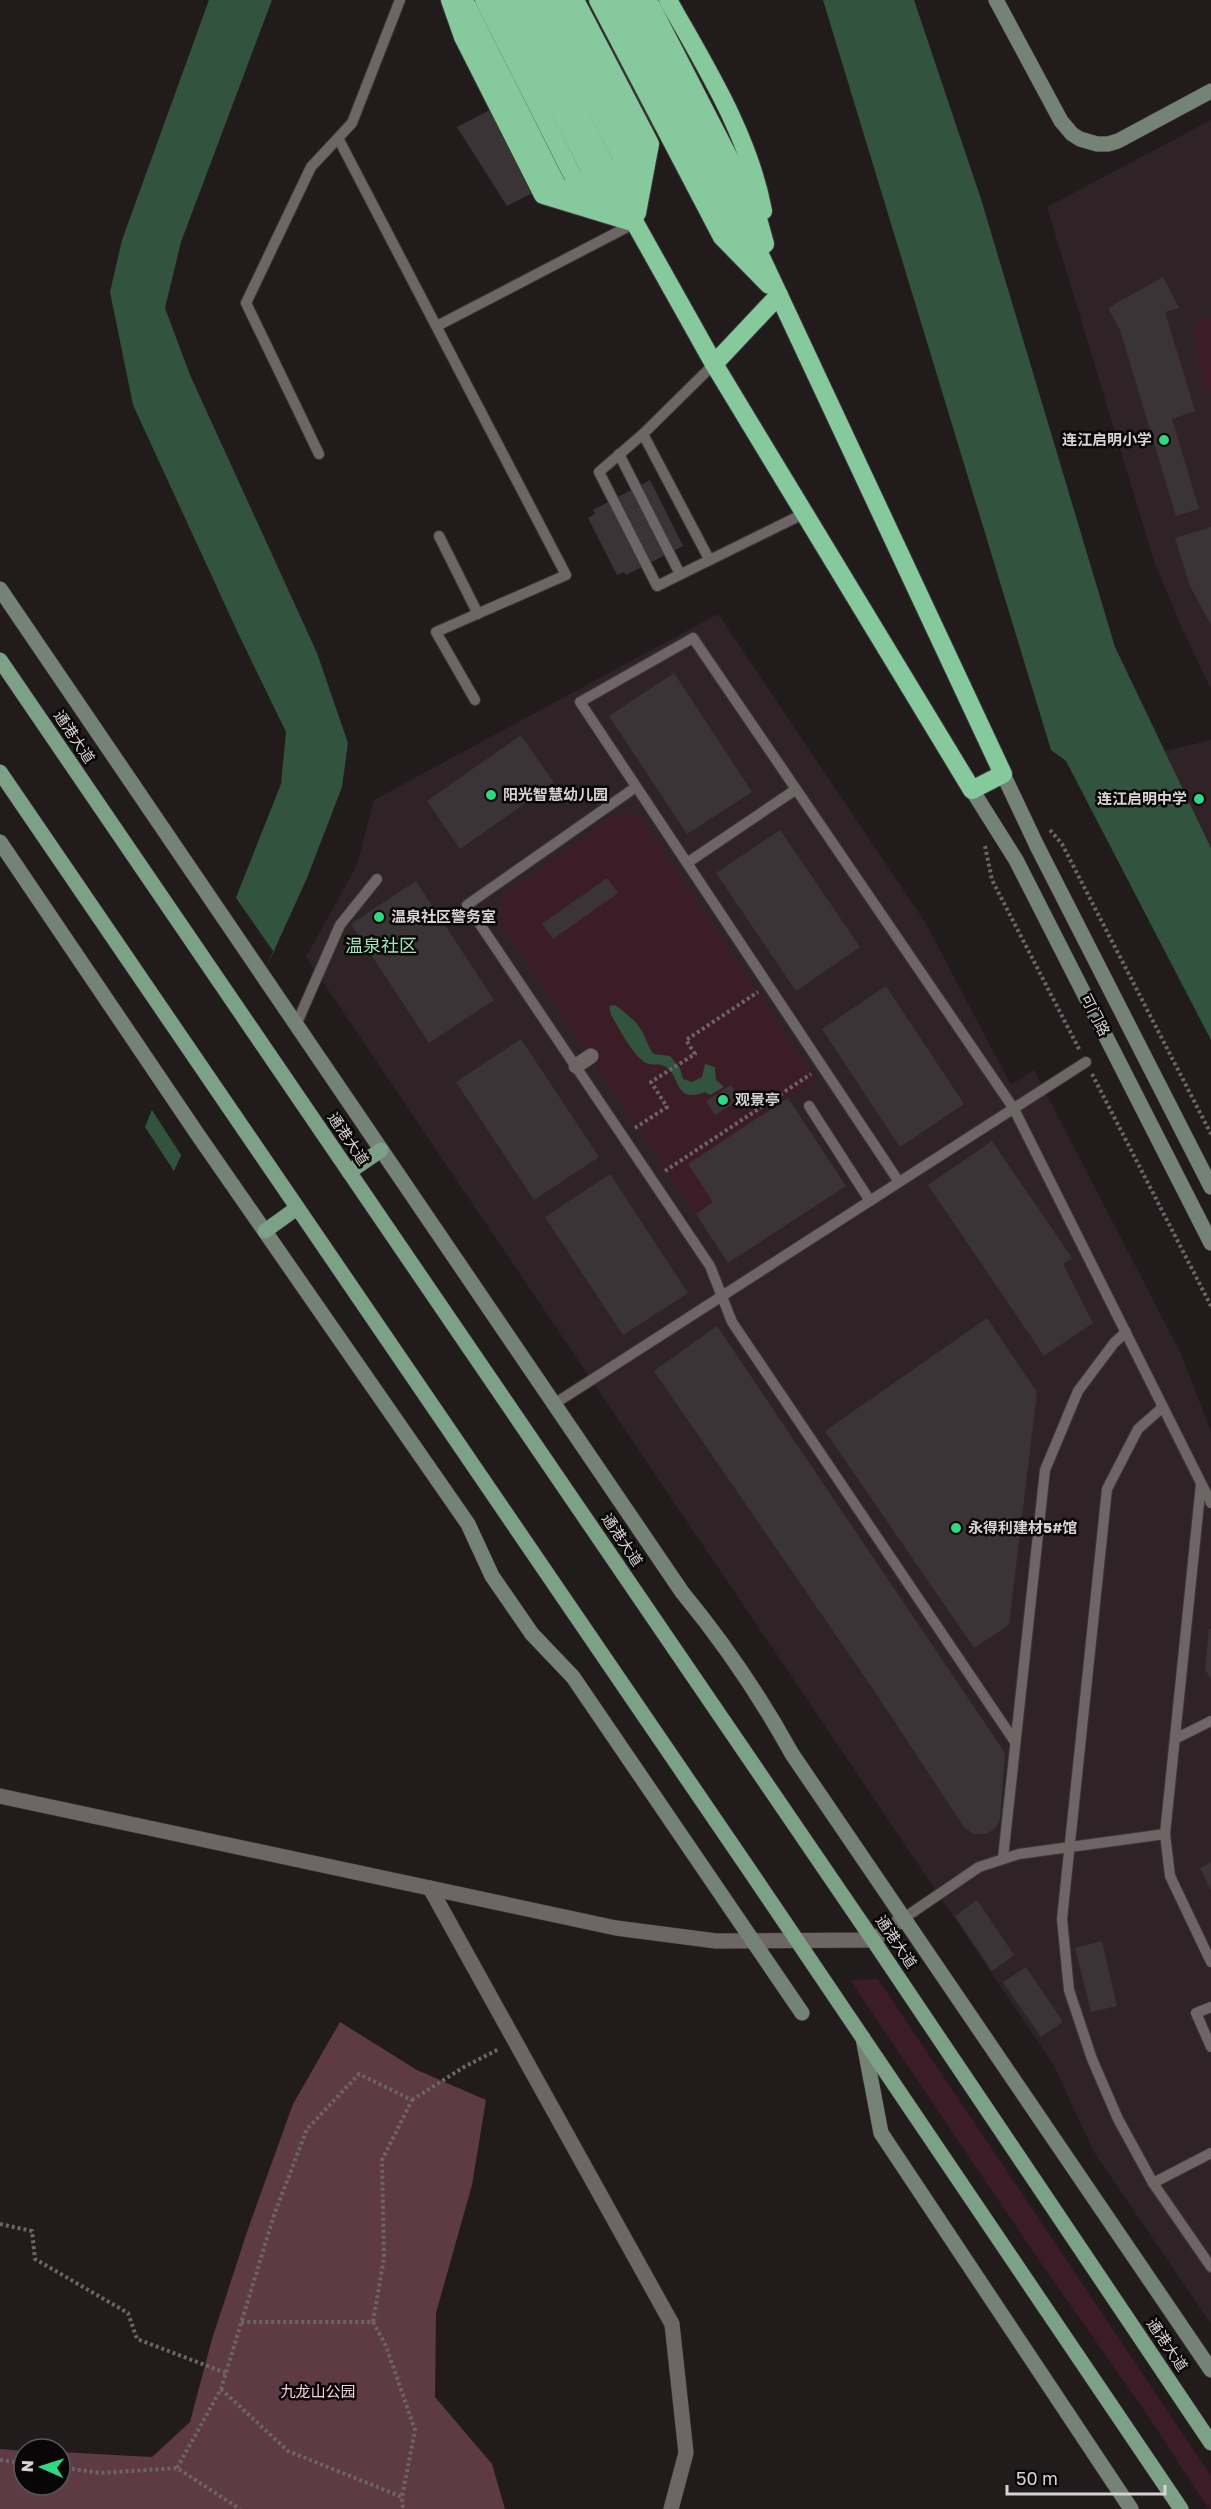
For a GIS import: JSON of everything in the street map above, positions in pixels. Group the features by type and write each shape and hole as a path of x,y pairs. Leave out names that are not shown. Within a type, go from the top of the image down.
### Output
{"highway":[{"path":"450,0 463,37 543,195 635,224"},
{"path":"464,0 558,187 635,224"},
{"path":"484,0 574,178 635,224"},
{"path":"503,0 590,170 635,224"},
{"path":"522,0 635,224 714,364 972,790 1003,774 746,225 630,0"},
{"path":"541,0 622,158 635,224"},
{"path":"558,0 635,151 635,224"},
{"path":"575,0 650,144 635,224"},
{"path":"598,0 722,237 779,295"},
{"path":"615,0 732,229 779,295"},
{"path":"648,0 754,208 779,295"},
{"path":"668,0 741,137 754,174 779,295"},
{"path":"714,364 779,295"}],"main road":[{"name":"通港大道","path":"0,660 873,1940 1211,2443"},
{"path":"0,772 863,2038 1181,2509"},
{"path":"349,1172 381,1150"},
{"path":"265,1231 297,1208"}],"street":[{"path":"996,0 1061,121 1072,134 1080,139 1097,144 1118,141 1211,91"},
{"path":"0,590 682,1592 717,1634 765,1706 792,1754 1211,2370"},
{"name":"可门路","path":"1003,774 1036,846 1211,1186"},
{"name":"可门路","path":"972,790 1016,860 1211,1243"},
{"path":"0,842 198,1135 468,1524 492,1576 532,1634 573,1677 802,2013"},
{"path":"576,1066 591,1056"},
{"path":"0,1796 616,1928 716,1941 873,1940 904,1918"},
{"path":"430,1888 672,2324 686,2453 671,2509"},
{"path":"863,2038 881,2133 1131,2509"}],"lane":[{"path":"319,454 246,303 311,167 352,123 400,0"},
{"path":"338,138 566,575 436,632 475,700"},
{"path":"437,326 635,224"},
{"path":"714,364 643,434 599,472 657,586 805,513"},
{"path":"643,434 709,559"},
{"path":"620,454 680,574"},
{"path":"439,536 478,614"},
{"path":"899,1182 580,702 693,638 1014,1109 1211,1503"},
{"path":"636,787 467,904 710,1266 732,1322 1015,1742"},
{"path":"687,863 795,790"},
{"path":"296,1025 340,926 377,879"},
{"path":"554,1404 1086,1062"},
{"path":"809,1106 870,1201"},
{"path":"1003,1858 1045,1470 1078,1391 1114,1342 1126,1332"},
{"path":"1163,1407 1138,1429 1107,1490 1062,1919 1069,1990 1092,2059 1118,2119 1153,2183 1211,2267"},
{"path":"1201,1483 1166,1834 1170,1876 1211,1962"},
{"path":"1175,1739 1211,1721"},
{"path":"904,1918 978,1867 1003,1858 1166,1834"},
{"path":"1211,2007 1196,2013 1211,2048"},
{"path":"1153,2183 1211,2153"}],"path":[{"path":"1048,826 1062,844 1211,1134"},
{"path":"623,1137 667,1107 651,1082 695,1054 686,1040 768,985"},
{"path":"651,1179 822,1067"},
{"path":"403,2509 402,2497 415,2430 386,2346 373,2322 384,2258 382,2160 412,2100 464,2067 515,2041"},
{"path":"177,2468 221,2390 274,2216 307,2129 359,2074 412,2100"},
{"path":"0,2224 32,2231 35,2259 128,2313 137,2339 226,2373"},
{"path":"241,2322 373,2322"},
{"path":"221,2390 288,2451 402,2497"},
{"path":"72,2470 100,2473 177,2468 240,2509"}],"shaded area":[{"path":"209,0 272,0 181,242 165,308 190,375 317,653 348,743 342,787 307,878 174,1171 145,1127 281,784 286,732 133,405 110,292 122,240"},
{"path":"823,0 914,0 981,199 1115,647 1211,848 1211,1040 1066,761 1051,750"},
{"name":"连江启明小学","path":"1211,120 1211,689 1154,561 1047,207"},
{"path":"1211,317 1211,393 1204,387 1193,333 1197,323"},
{"path":"718,614 925,922 1011,1085 1034,1070 1180,1352 1211,1431 1211,2324 1094,2152 1053,2064 306,957 357,865 374,800"},
{"name":"连江启明中学","path":"1211,740 1211,848 1165,751"},
{"path":"630,812 643,820 815,1080 689,1164 713,1202 696,1214 503,926 500,909 506,893 615,815"},
{"path":"615,1005 638,1025 654,1054 670,1056 680,1068 683,1079 692,1082 702,1077 705,1064 715,1067 716,1080 724,1087 710,1095 705,1092 695,1095 687,1094 682,1091 669,1070 662,1065 646,1063 636,1054 611,1015 609,1006"},
{"path":"878,1979 1211,2476 1211,2509 1032,2250 850,1980"}],"green space":[{"name":"九龙山公园","path":"340,2022 417,2070 486,2100 472,2185 436,2313 435,2397 492,2464 505,2509 0,2509 0,2449 12,2450 12,2497 72,2497 72,2453 152,2457 190,2422 212,2339 248,2229 293,2104"}],"pier":[{"path":"234,895 273,951 240,1033 183,1158 150,1107"}],"building":[{"path":"669,18 711,102 507,206 457,127"},
{"path":"1163,277 1179,308 1165,312 1195,411 1172,419 1199,509 1176,516 1120,330 1108,308"},
{"path":"650,480 683,546 626,575 624,572 617,575 588,518 595,514 593,510"},
{"path":"1211,527 1211,625 1190,586 1175,538"},
{"path":"674,673 752,792 687,834 609,716"},
{"path":"521,735 554,783 460,849 427,801"},
{"path":"780,830 860,947 796,991 716,873"},
{"path":"607,878 618,893 553,939 542,924"},
{"path":"416,881 494,1000 429,1043 351,924"},
{"path":"886,986 964,1104 900,1147 822,1029"},
{"path":"521,1039 599,1157 534,1200 456,1082"},
{"name":"观景亭","path":"731,1085 740,1099 715,1115 706,1101"},
{"path":"788,1098 846,1186 728,1263 696,1214 713,1202 688,1164"},
{"path":"992,1141 1072,1258 1063,1264 1093,1323 1044,1356 928,1185"},
{"path":"610,1174 688,1293 623,1335 545,1217"},
{"name":"永得利建材5#馆","path":"987,1318 1037,1392 1009,1625 974,1648 825,1431"},
{"path":"717,1326 1005,1753 1000,1819 995,1829 985,1834 973,1834 964,1827 873,1689 654,1371"},
{"path":"1209,1629 1211,1629 1211,1680 1205,1669"},
{"path":"1211,1862 1211,1891 1200,1868"},
{"path":"977,1900 1014,1955 992,1971 955,1916"},
{"path":"1102,1941 1117,2006 1091,2012 1075,1948"},
{"path":"1026,1967 1063,2022 1041,2037 1003,1982"}],"place":[{"name":"连江启明小学","path":"1164,440"},
{"name":"阳光智慧幼儿园","path":"491,795"},
{"name":"连江启明中学","path":"1199,799"},
{"name":"温泉社区警务室","path":"379,917"},
{"name":"观景亭","path":"723,1100"},
{"name":"永得利建材5#馆","path":"956,1528"}],"district":[{"name":"温泉社区","path":"381,946"}]}
